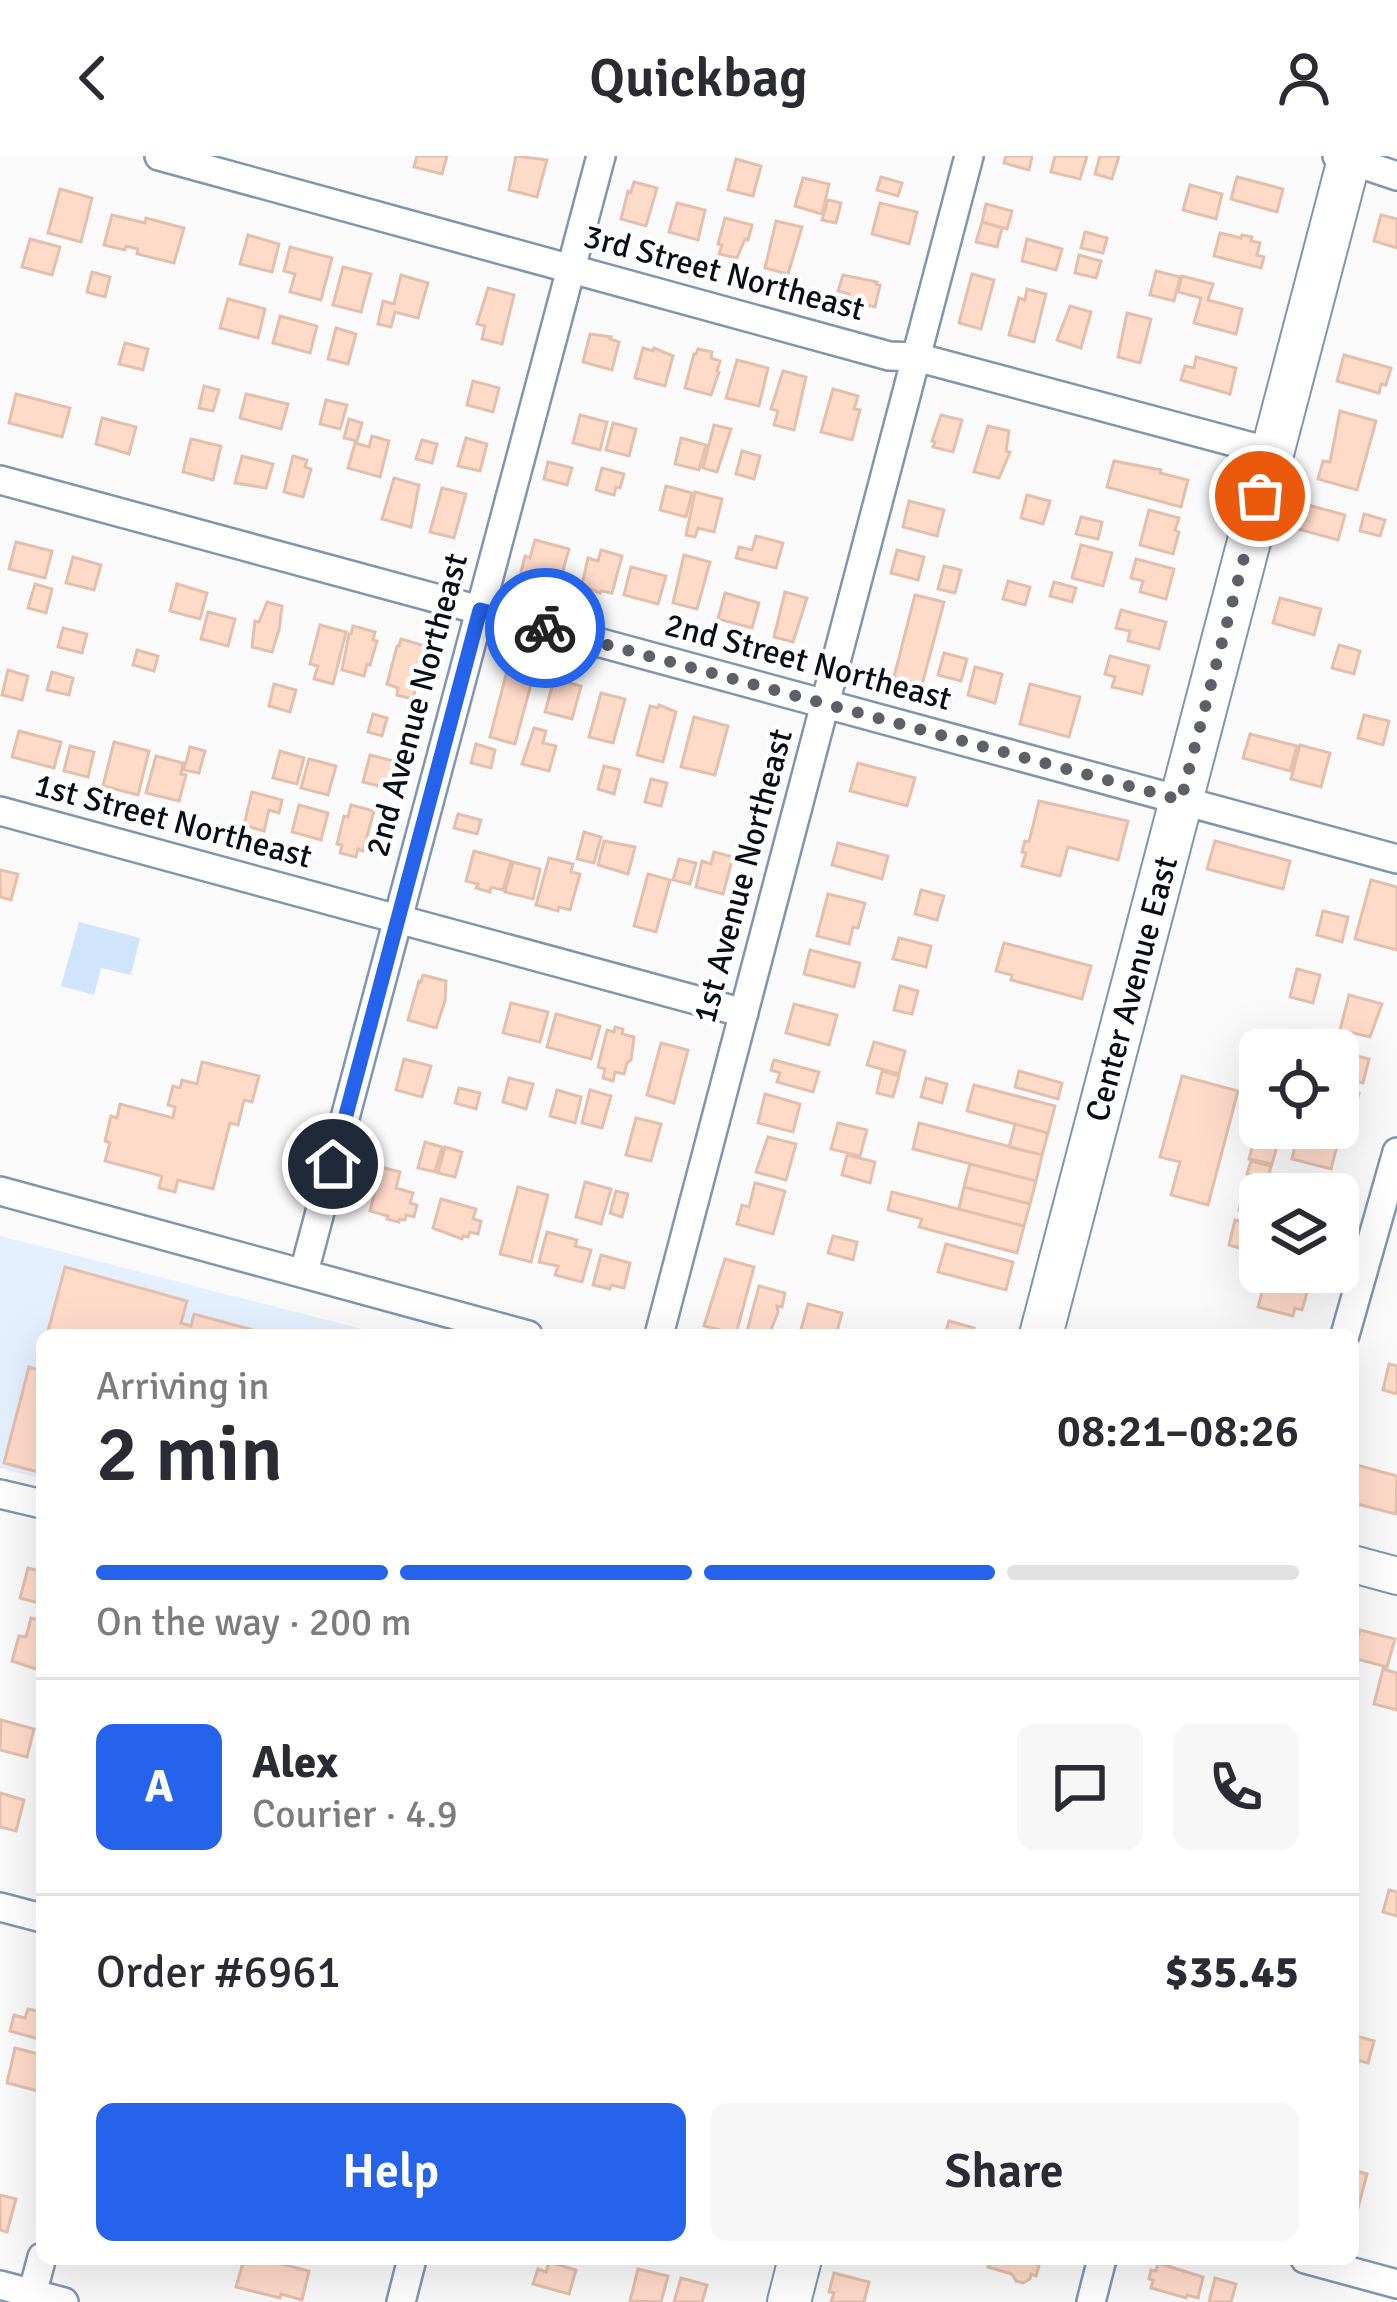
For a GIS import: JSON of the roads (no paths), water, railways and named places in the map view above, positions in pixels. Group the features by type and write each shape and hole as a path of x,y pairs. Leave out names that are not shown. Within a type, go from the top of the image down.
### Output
{"main road":[{"name":"Center Avenue East","path":"1043,1329 1345,158"},
{"path":"788,2302 798,2265"}],"street":[{"name":"3rd Street Northeast","path":"159,156 890,356 916,357 1271,452"},
{"name":"2nd Avenue Northeast","path":"304,1272 601,156"},
{"name":"1st Avenue Northeast","path":"661,1329 969,156"},
{"path":"1345,158 1397,176"},
{"name":"2nd Street Northeast","path":"0,479 1397,859"},
{"name":"1st Street Northeast","path":"0,811 744,1013"},
{"path":"1348,1329 1397,1152"},
{"path":"0,1191 507,1329"},
{"path":"0,1494 36,1503"},
{"path":"1359,1566 1397,1576"},
{"path":"0,1906 36,1916"},
{"path":"31,2298 40,2265"},
{"path":"401,2302 410,2265"},
{"path":"1091,2302 1100,2265"},
{"path":"1327,2265 1397,2284"},
{"path":"0,2285 31,2298 64,2302"}]}
